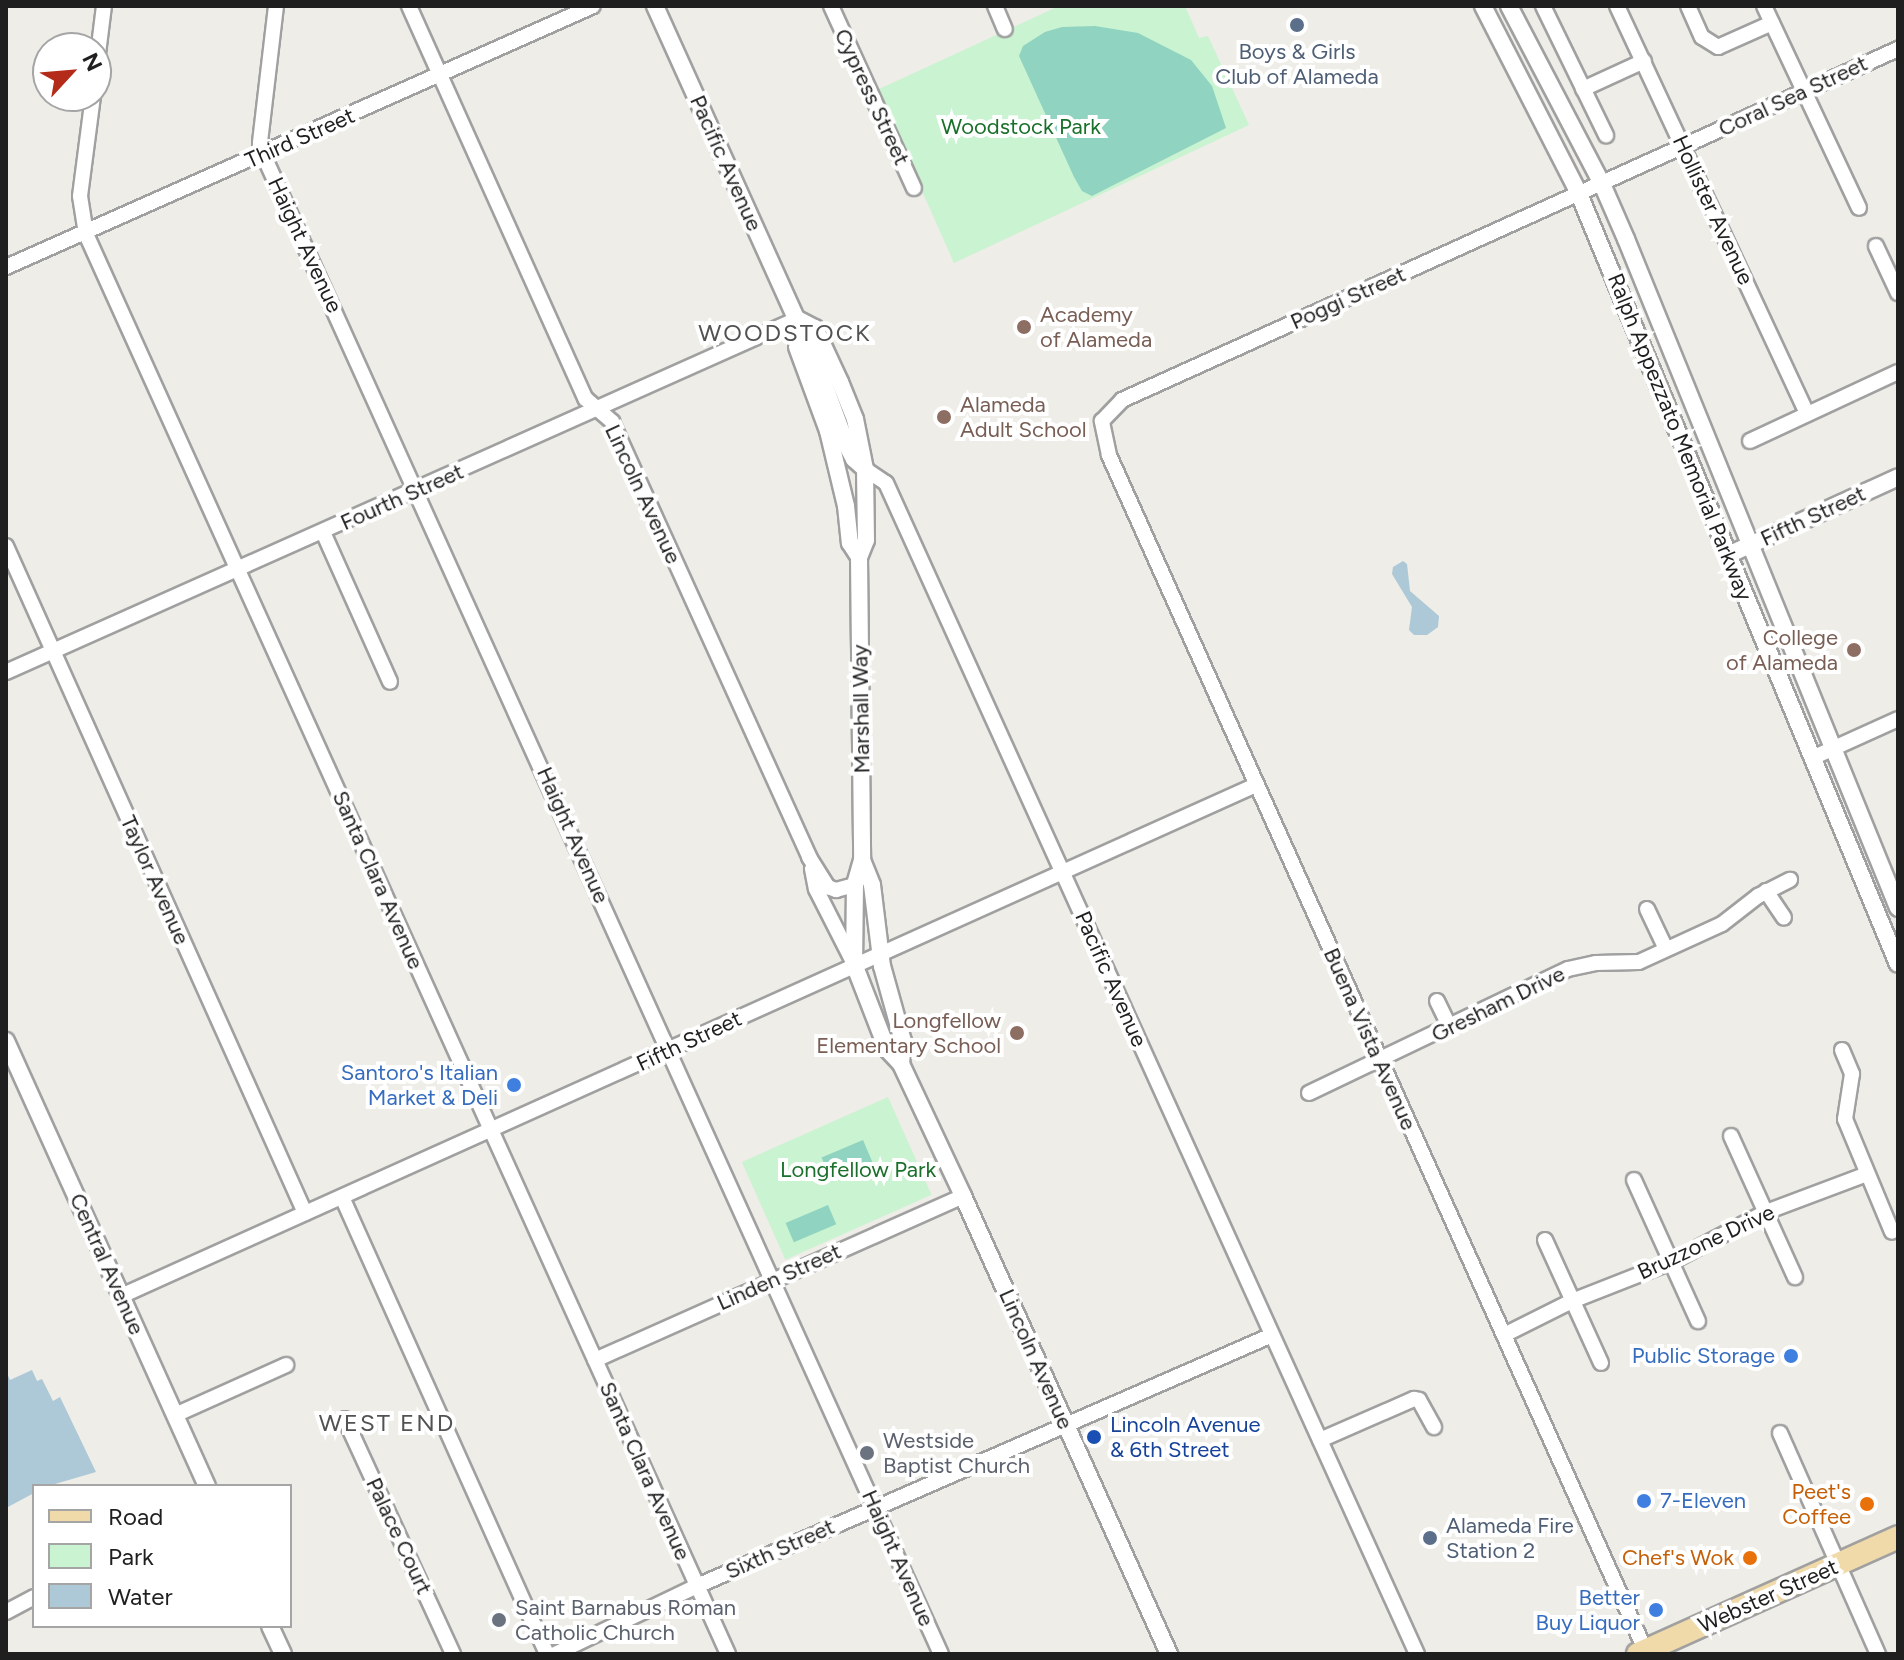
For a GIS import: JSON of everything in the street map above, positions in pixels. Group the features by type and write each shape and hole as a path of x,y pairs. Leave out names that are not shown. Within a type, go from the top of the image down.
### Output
{"main road":[{"name":"Webster Street","path":"1644,1653 1898,1537"}],"street":[{"path":"101,32 104,6"},
{"name":"Haight Avenue","path":"276,6 260,143 263,154 941,1654"},
{"name":"Lincoln Avenue","path":"409,6 586,399 612,422 809,857 828,887 836,890 855,885"},
{"name":"Third Street","path":"6,267 593,6"},
{"name":"Pacific Avenue","path":"655,6 797,319 792,335 817,397 838,469"},
{"name":"Cypress Street","path":"831,6 914,188"},
{"path":"995,6 1005,29"},
{"name":"Ralph Appezzato Memorial Parkway","path":"1483,6 1579,194 1898,964"},
{"name":"Ralph Appezzato Memorial Parkway","path":"1509,6 1602,184 1898,908"},
{"path":"1543,6 1606,135"},
{"name":"Hollister Avenue","path":"1617,6 1807,414"},
{"path":"1688,6 1702,37 1718,47 1772,23"},
{"path":"1764,6 1859,208"},
{"name":"Coral Sea Street","path":"1602,184 1898,49"},
{"path":"1583,89 1644,61"},
{"name":"Santa Clara Avenue","path":"91,112 80,196 80,216 86,234 728,1654"},
{"name":"Poggi Street","path":"1102,421 1122,400 1602,184"},
{"path":"1876,246 1898,293"},
{"path":"797,319 846,444 854,459 865,469"},
{"name":"Fourth Street","path":"6,672 797,319"},
{"path":"1750,441 1898,372"},
{"name":"Buena Vista Avenue","path":"1102,421 1103,438 1109,455 1644,1653"},
{"name":"Marshall Way","path":"838,469 850,543 859,557"},
{"name":"Pacific Avenue","path":"865,469 886,483 1417,1654"},
{"name":"Marshall Way","path":"854,964 855,885 862,860 859,557 866,540 865,469"},
{"name":"Fifth Street","path":"1728,555 1898,477"},
{"path":"323,532 390,682"},
{"name":"Taylor Avenue","path":"6,546 305,1213"},
{"path":"1812,758 1898,719"},
{"name":"Fifth Street","path":"121,1296 670,1050 879,952 1256,785"},
{"name":"Lincoln Avenue","path":"809,857 816,889 854,964 887,1049 901,1064 963,1196 1169,1654"},
{"name":"Marshall Way","path":"862,860 872,885 879,952"},
{"name":"Gresham Drive","path":"1309,1093 1568,969 1596,963 1639,962 1722,924 1766,891 1790,880"},
{"path":"1766,891 1784,918"},
{"path":"1647,909 1666,949"},
{"name":"Lincoln Avenue","path":"879,952 903,1041 901,1064"},
{"path":"854,964 883,1010 896,1023"},
{"path":"1437,1001 1450,1028"},
{"name":"Central Avenue","path":"6,1041 206,1484"},
{"path":"1842,1050 1852,1074 1845,1119 1892,1232"},
{"path":"1731,1136 1795,1277"},
{"name":"Bruzzone Drive","path":"1504,1335 1572,1301 1671,1262 1766,1212 1867,1174"},
{"path":"1634,1180 1698,1321"},
{"name":"Linden Street","path":"595,1360 963,1196"},
{"path":"342,1197 547,1654"},
{"path":"1545,1240 1601,1363"},
{"name":"Sixth Street","path":"555,1654 697,1586 1272,1335"},
{"path":"175,1415 286,1365"},
{"path":"1320,1440 1414,1399 1419,1400 1434,1427"},
{"name":"Palace Court","path":"345,1419 453,1654"},
{"path":"1780,1433 1878,1654"},
{"path":"6,1612 32,1598"},
{"path":"271,1628 283,1654"}],"green space":[{"name":"Woodstock Park","path":"1059,6 1185,6 1199,38 1208,36 1249,125 954,263 877,90"},
{"path":"1095,26 1138,33 1191,60 1212,86 1226,128 1092,196 1082,191 1074,177 1019,56 1023,46 1045,32 1062,27"},
{"name":"Longfellow Park","path":"888,1097 932,1195 785,1260 742,1162"},
{"path":"863,1140 873,1164 832,1182 822,1158"},
{"path":"828,1205 836,1224 794,1242 786,1223"}],"water":[{"path":"1403,561 1407,564 1410,591 1439,616 1438,627 1427,635 1414,635 1409,630 1412,607 1392,574 1393,567"},
{"path":"32,1370 37,1381 42,1379 53,1401 60,1397 96,1472 55,1484 32,1484 32,1494 6,1508 6,1371 10,1380"}],"place":[{"name":"Boys & Girls Club of Alameda","path":"1297,25"},
{"name":"Academy of Alameda","path":"1024,327"},
{"name":"Alameda Adult School","path":"944,417"},
{"name":"College of Alameda","path":"1854,650"},
{"name":"Longfellow Elementary School","path":"1017,1033"},
{"name":"Santoro's Italian Market & Deli","path":"514,1085"},
{"name":"Public Storage","path":"1791,1356"},
{"name":"Lincoln Avenue & 6th Street","path":"1094,1437"},
{"name":"Westside Baptist Church","path":"867,1453"},
{"name":"7-Eleven","path":"1644,1501"},
{"name":"Peet's Coffee","path":"1867,1504"},
{"name":"Alameda Fire Station 2","path":"1430,1538"},
{"name":"Chef's Wok","path":"1750,1558"},
{"name":"Better Buy Liquor","path":"1656,1610"},
{"name":"Saint Barnabus Roman Catholic Church","path":"499,1620"}],"district":[{"name":"WOODSTOCK","path":"785,333"},
{"name":"WEST END","path":"387,1423"}]}
